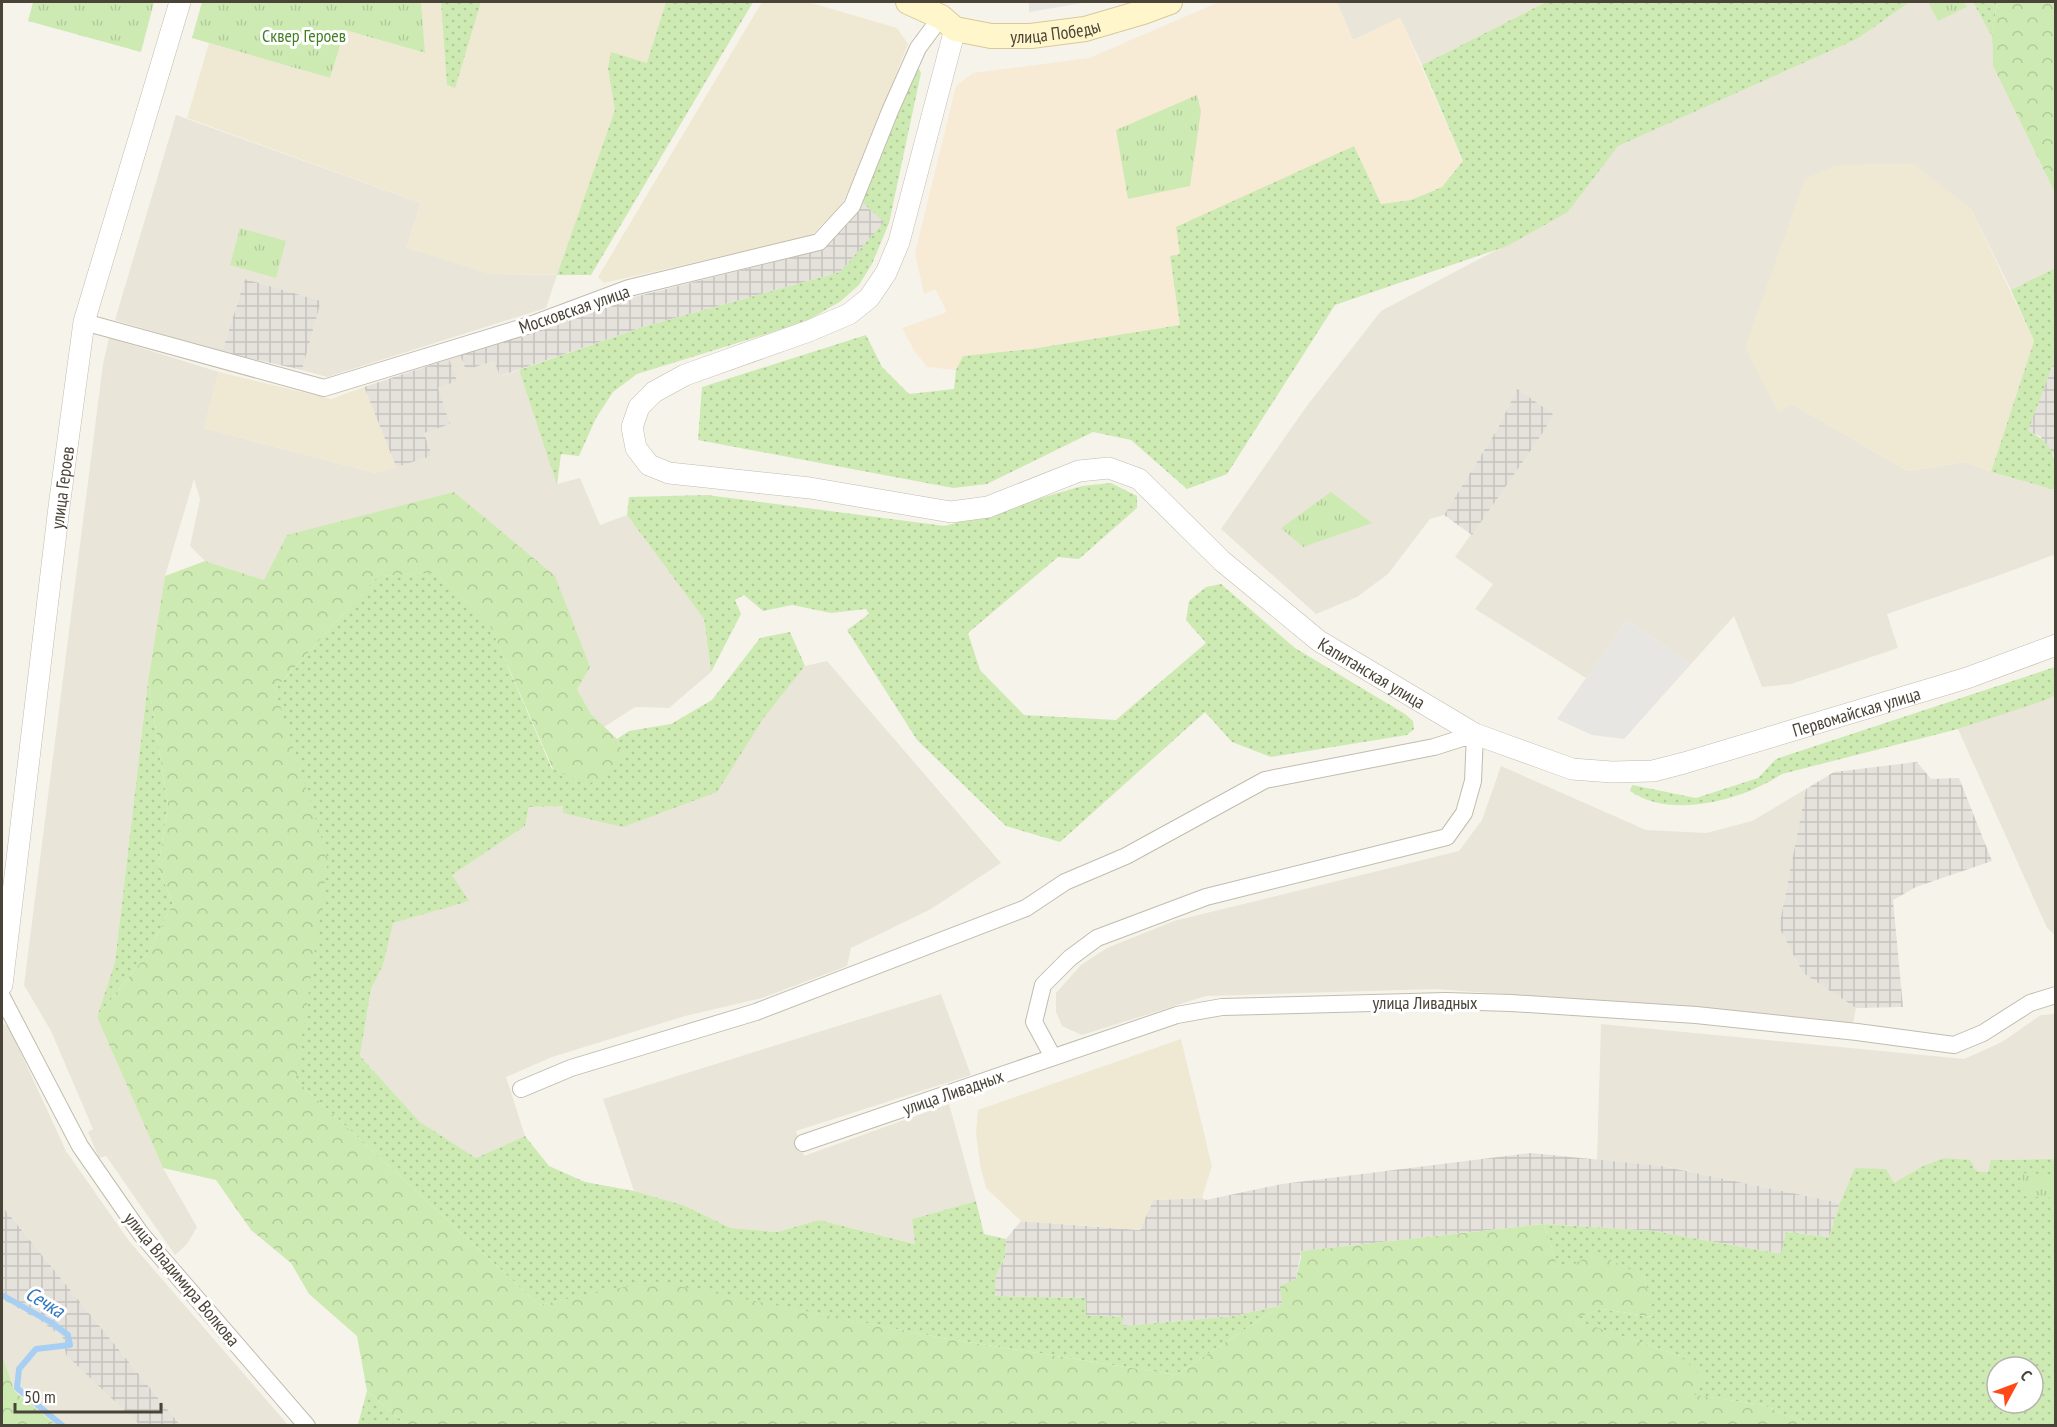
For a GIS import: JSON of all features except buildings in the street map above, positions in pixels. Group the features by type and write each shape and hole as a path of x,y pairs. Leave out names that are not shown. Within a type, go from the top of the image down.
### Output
{"main road":[{"name":"улица Победы","path":"908,2 991,36 1032,36 1085,29 1170,2"}],"street":[{"name":"улица Героев","path":"2,985 59,507 84,322 180,2"},
{"name":"Московская улица","path":"84,322 324,388 530,325 629,288 819,242 852,206 918,48 942,16"},
{"name":"Капитанская улица","path":"942,16 899,242 886,273 869,298 849,314 809,331 686,375 654,392 639,407 632,427 636,448 650,465 669,473 810,488 951,512 988,507 1079,471 1109,468 1139,479 1222,561 1319,640 1475,734 1572,769 1612,772 1653,771"},
{"name":"Первомайская улица","path":"1653,771 1967,678 2055,645"},
{"path":"521,1089 571,1068 756,1012 1026,908 1065,882 1126,856 1265,780 1434,747 1475,734 1473,781 1464,813 1447,837 1206,897 1096,938 1070,958 1043,985 1034,1022 1053,1058"},
{"name":"улица Ливадных","path":"803,1143 1178,1015 1222,1006 1446,1001 1511,1003 1696,1015 1954,1045 1983,1034 2030,1003 2055,995"},
{"name":"улица Владимира Волкова","path":"2,997 80,1146 141,1234 307,1425"}],"shaded area":[{"path":"421,2 753,2 591,275 491,274 407,248 421,203 187,118 209,43 330,78 345,30 424,53"},
{"path":"762,2 808,2 897,28 908,44 842,204 811,236 604,283 598,277"},
{"path":"1029,2 1088,2 1029,12"},
{"path":"1219,2 1337,2 1353,40 1400,18 1463,162 1442,187 1411,200 1381,204 1353,146 1180,254 1170,256 1181,325 1031,349 963,356 956,370 927,367 902,328 947,312 935,289 924,294 915,253 956,86 973,73 1089,58"},
{"path":"1337,2 1546,2 1422,65 1400,18 1353,40"},
{"path":"1910,2 1973,2 1992,37 1993,66 2055,193 2055,268 2011,290 1971,209 1913,165 1837,165 1792,404 1908,471 1965,462 1991,472 2055,490 2055,560 2053,555 1887,614 1898,648 1791,684 1762,687 1734,616 1691,664 1627,620 1586,678 1475,609 1493,584 1455,557 1544,431 1517,389 1498,428 1444,515 1430,519 1388,574 1357,597 1316,614 1221,529 1306,407 1381,311 1568,212 1617,146 1857,39"},
{"path":"176,115 421,203 407,247 491,274 557,275 546,308 327,377 302,370 321,301 245,279 222,352 115,320"},
{"path":"1913,164 1971,209 2034,341 1991,472 1965,462 1908,471 1792,404 1779,413 1745,348 1805,179 1837,165"},
{"path":"862,202 885,222 840,272 646,326 500,376 494,361 466,370 460,355 634,297 818,251"},
{"path":"245,279 321,301 302,370 222,352"},
{"path":"109,338 219,372 204,428 375,473 432,456 424,433 438,388 456,381 449,359 460,355 466,370 494,361 501,376 519,370 557,484 580,478 600,525 627,515 704,619 711,672 669,708 635,707 604,727 591,714 577,689 205,561 190,546 200,499 194,479 165,576 148,681 115,962 97,1017 163,1168 197,1227 187,1244 175,1255 106,1156 99,1158 88,1132 93,1129 51,1031 24,985 103,364"},
{"path":"449,359 457,381 438,388 450,424 424,433 432,456 396,467 364,387"},
{"path":"2055,359 2055,457 2040,436 2027,431"},
{"path":"219,372 331,399 364,387 396,467 375,473 204,428"},
{"path":"1517,389 1553,414 1544,431 1472,535 1444,515 1498,428"},
{"path":"1627,620 1691,664 1624,739 1592,735 1557,719"},
{"path":"827,661 1001,863 931,909 851,948 847,966 762,998 685,1016 552,1057 506,1077 525,1136 476,1158 420,1122 360,1056 371,989 383,965 392,923 468,901 452,875 525,826 529,807 563,806 763,719 805,666"},
{"path":"2055,695 2055,935 2047,928 1958,729"},
{"path":"1917,762 1931,779 1959,778 1992,861 1916,887 1893,900 1903,1007 1856,1008 1803,973 1779,927 1806,789 1834,772"},
{"path":"1501,766 1646,830 1706,833 1752,821 1806,789 1779,927 1803,973 1856,1008 1853,1023 1436,989 1206,996 1082,1035 1062,1026 1056,1012 1056,993 1081,965 1107,948 1174,921 1459,851 1482,820"},
{"path":"941,994 971,1075 796,1131 804,1156 949,1104 976,1201 912,1219 916,1244 819,1220 777,1232 731,1228 683,1205 634,1191 603,1099"},
{"path":"2055,1014 2055,1159 1991,1160 1989,1172 1921,1167 1894,1183 1856,1168 1840,1203 1663,1166 1597,1160 1601,1024 1964,1059 2002,1042 2041,1015"},
{"path":"2,1023 9,1027 66,1151 129,1241 288,1425 180,1425 2,1206"},
{"path":"1181,1039 1212,1166 1202,1198 1153,1200 1140,1230 1021,1221 986,1188 976,1133 978,1110"},
{"path":"1531,1153 1662,1166 1840,1203 1829,1237 1786,1232 1782,1254 1654,1231 1544,1224 1301,1251 1296,1279 1282,1305 1235,1316 1123,1326 1122,1317 1085,1315 1086,1298 994,1296 996,1276 1005,1257 1006,1239 1021,1221 1140,1230 1153,1200 1202,1198 1206,1200 1282,1184"},
{"path":"2,1206 180,1425 140,1425 66,1355 63,1338 42,1322 2,1299"},
{"path":"2,1299 42,1322 63,1338 67,1355 140,1425 56,1425 15,1392 2,1355"}],"green space":[{"path":"33,2 154,2 141,52 28,21"},
{"name":"Сквер Героев","path":"202,2 421,2 425,53 345,30 330,78 192,38"},
{"path":"441,2 481,2 455,88 447,85"},
{"path":"666,2 753,2 591,275 557,275 615,110 608,68 611,52 647,63"},
{"path":"1546,2 1910,2 1857,39 1618,146 1568,212 1507,246 1335,305 1227,474 1187,489 1131,440 1093,432 987,484 953,488 698,440 702,387 866,335 882,367 909,394 954,389 956,370 963,356 1031,349 1180,325 1170,256 1180,254 1176,227 1354,146 1381,204 1411,200 1442,187 1463,161 1422,65"},
{"path":"1928,2 1964,2 1967,7 1938,21"},
{"path":"1973,2 1997,2 1992,37"},
{"path":"1997,2 2055,2 2055,193 1993,66 1992,37"},
{"path":"918,67 921,73 889,223 872,264 859,285 841,301 805,322 637,374 613,392 596,418 579,456 561,454 557,485 519,370 646,326 840,272 884,222 862,202 911,69"},
{"path":"1197,95 1201,111 1190,186 1128,199 1116,130"},
{"path":"240,228 286,241 276,278 230,265"},
{"path":"2055,268 2055,359 2028,431 2045,442 2053,454 2055,490 1991,472 2034,341 2011,290"},
{"path":"1111,483 1137,496 1137,508 1079,559 1058,557 968,633 980,670 1024,715 1116,720 1206,643 1186,620 1189,601 1206,587 1221,584 1295,648 1405,714 1413,721 1414,729 1407,735 1271,757 1232,742 1205,712 1060,842 1006,826 917,740 847,630 869,614 866,609 831,613 792,605 763,611 744,595 735,600 741,614 711,672 704,619 627,515 629,497 707,495 945,526 1082,486"},
{"path":"454,492 555,576 590,667 577,689 591,714 617,739 625,757 588,785 553,769 488,621 435,573 378,576 275,689 328,859 296,1080 539,1305 653,1281 943,1338 1176,1375 1282,1305 1280,1286 1296,1279 1301,1251 1544,1224 1559,1272 1595,1253 1644,1276 1653,1317 1602,1309 1572,1319 1680,1356 1703,1377 1690,1394 1763,1405 1809,1425 407,1425 367,1391 357,1336 309,1294 291,1263 251,1230 216,1180 163,1168 97,1017 148,953 173,904 158,867 168,805 148,681 165,576 205,561 264,580 287,535"},
{"path":"1331,492 1372,523 1303,547 1281,528"},
{"path":"435,573 488,621 552,769 624,757 617,739 629,731 671,724 712,700 760,638 790,632 805,666 763,719 717,792 623,827 563,813 563,806 529,807 525,826 452,875 469,901 393,923 383,965 371,989 360,1056 420,1122 476,1158 525,1136 549,1166 585,1182 634,1191 683,1205 731,1228 777,1232 819,1220 915,1244 912,1219 976,1201 984,1234 1006,1239 1005,1257 996,1276 995,1296 1086,1298 1086,1315 1122,1317 1123,1326 1235,1316 1282,1305 1176,1375 943,1338 653,1282 539,1305 296,1080 275,689 378,576"},
{"path":"2055,667 2055,695 2046,700 1958,729 1782,774 1748,792 1728,798 1707,803 1666,804 1647,800 1630,791 1632,785 1696,798 1758,778 1776,759"},
{"path":"148,681 168,805 158,867 173,904 148,953 97,1017 115,962"},
{"path":"1944,1158 1970,1160 1976,1171 1988,1172 1991,1160 2055,1159 2055,1425 1809,1425 1763,1405 1689,1394 1680,1356 1571,1319 1602,1309 1652,1317 1644,1276 1559,1272 1544,1224 1654,1231 1781,1254 1786,1232 1829,1237 1855,1168 1886,1169 1894,1183 1921,1167"},
{"path":"2023,1173 2055,1175 2055,1198 2021,1196"},
{"path":"2,1355 15,1392 56,1425 2,1425"},
{"path":"367,1391 407,1425 358,1424"}],"waterway":[{"name":"Сечка","path":"2,1295 52,1323 68,1335 70,1345 36,1349 19,1369 17,1388 63,1426"}]}
